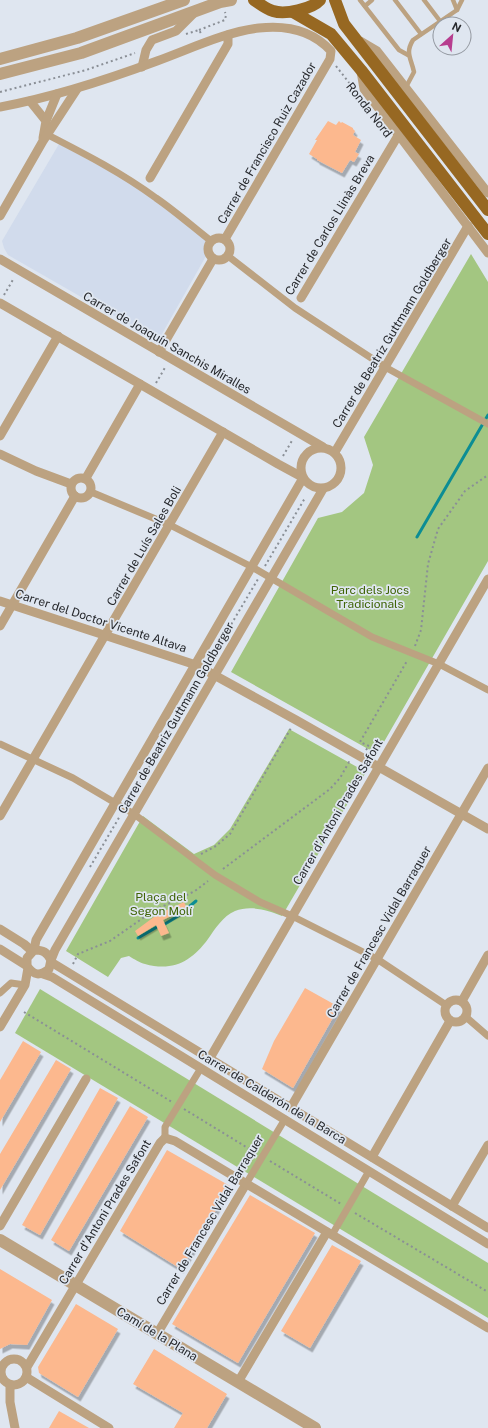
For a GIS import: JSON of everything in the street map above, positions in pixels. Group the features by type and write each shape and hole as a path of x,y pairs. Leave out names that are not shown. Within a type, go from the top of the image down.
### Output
{"main road":[{"path":"254,0 273,12 292,12 316,4 320,0"},
{"path":"335,0 344,24 488,210"},
{"name":"Ronda Nord","path":"292,12 331,34 361,70 488,234"}],"street":[{"path":"0,59 77,38 184,0"},
{"path":"0,74 81,53 226,1"},
{"path":"142,66 146,50 152,40 176,31 195,12"},
{"path":"0,107 77,89 228,34 259,28 283,27 308,33 322,41 331,51 330,59"},
{"path":"144,189 228,44 228,34"},
{"path":"354,37 377,51 488,193"},
{"name":"Carrer de Francisco Ruiz Cazador","path":"225,239 330,59"},
{"name":"Ronda Nord","path":"361,70 364,89 488,253"},
{"path":"0,216 45,138 77,89"},
{"path":"57,94 61,113"},
{"path":"45,138 46,121 57,94"},
{"path":"30,101 46,121"},
{"name":"Carrer de Carlos Llinàs Breva","path":"295,308 399,134"},
{"path":"45,138 93,157 144,189 211,241"},
{"name":"Carrer de Beatriz Guttmann Goldberger","path":"335,452 468,226"},
{"path":"218,238 225,239 230,247 228,256 221,260 213,259 208,250 211,241 218,238"},
{"path":"228,256 295,308 385,367 485,422"},
{"name":"Carrer de Joaquín Sanchis Miralles","path":"0,259 323,447"},
{"path":"159,352 213,259"},
{"path":"0,302 303,478 312,486 323,488 334,484 341,474 341,462 335,452 330,448 323,447 309,451 301,463 303,478"},
{"path":"0,436 58,336"},
{"path":"86,478 140,384"},
{"name":"Carrer de Luís Sales Boli","path":"0,816 223,432"},
{"path":"0,454 36,471 71,484"},
{"path":"77,478 86,478 91,484 90,492 84,498 75,496 70,491 71,484 77,478"},
{"name":"Carrer de Beatriz Guttmann Goldberger","path":"33,951 36,940 296,493 303,478"},
{"name":"Carrer de Beatriz Guttmann Goldberger","path":"51,961 55,950 323,488"},
{"path":"90,492 170,525 252,567 372,637 439,664 488,690"},
{"path":"0,626 75,496"},
{"name":"Carrer d'Antoni Prades Safont","path":"210,1058 488,579"},
{"name":"Carrer del Doctor Vicente Altava","path":"0,601 196,665 488,829"},
{"path":"0,744 73,778 134,814 215,875 260,902 292,916 377,959 446,1005"},
{"name":"Carrer de Francesc Vidal Barraquer","path":"290,1108 488,768"},
{"path":"0,929 33,951"},
{"path":"0,949 27,967 32,973 41,974"},
{"path":"0,993 11,983 25,985 49,969 51,961 47,953 41,950 33,951 27,958 25,985 0,1027"},
{"path":"462,1001 488,955"},
{"name":"Carrer de Calderón de la Barca","path":"51,961 488,1228"},
{"name":"Carrer de Calderón de la Barca","path":"41,974 52,977 488,1244"},
{"path":"453,1000 462,1001 468,1009 466,1017 459,1022 450,1021 444,1013 446,1005 453,1000"},
{"path":"466,1017 488,1036"},
{"path":"372,1157 450,1021"},
{"name":"Carrer d'Antoni Prades Safont","path":"26,1367 160,1143 165,1138 165,1127 201,1068"},
{"path":"0,1226 86,1079"},
{"name":"Carrer de Francesc Vidal Barraquer","path":"157,1334 284,1119"},
{"path":"165,1138 175,1142 488,1328"},
{"path":"452,1206 488,1145"},
{"path":"238,1382 369,1171"},
{"name":"Camí de la Plana","path":"0,1240 315,1428"},
{"path":"5,1383 19,1384 26,1377 26,1367 20,1360 10,1358 1,1364 0,1373 5,1383 15,1428"},
{"path":"26,1377 109,1428"}],"lane":[{"path":"360,0 399,50 408,55"},
{"path":"365,6 372,0"},
{"path":"395,0 421,34"},
{"path":"424,0 436,16"},
{"path":"453,0 457,10"},
{"path":"448,16 457,10 462,0"},
{"path":"406,87 414,72 408,55 412,40 432,26"}],"path":[{"path":"186,35 225,20 226,1"},
{"path":"199,30 205,43"},
{"path":"0,92 86,70 146,50"},
{"name":"Ronda Nord","path":"330,59 356,93"},
{"path":"0,302 18,270"},
{"path":"151,390 171,358"},
{"path":"278,464 297,432"},
{"path":"363,758 369,746 360,742 412,652 421,630 428,564 438,529 466,491 488,475"},
{"path":"296,493 314,504"},
{"path":"207,645 226,655"},
{"path":"182,688 200,699"},
{"path":"193,859 216,846 230,834 292,728 285,724"}],"shaded area":[{"path":"59,144 122,178 155,200 208,240 204,249 206,256 158,341 8,255 4,248 2,241"}],"green space":[{"name":"Parc dels Jocs Tradicionals","path":"471,254 488,282 488,561 377,754 231,672 318,518 342,512 364,493 373,465 364,437"},
{"name":"Plaça del Segon Molí","path":"289,729 366,772 282,916 253,908 235,911 223,919 202,947 181,963 164,967 155,966 141,963 129,956 121,958 108,977 66,951 143,816 194,854 214,845 230,829"},
{"path":"40,989 488,1263 488,1318 15,1033"}],"building":[{"path":"328,121 336,125 339,121 353,128 355,131 353,135 361,140 355,152 359,154 354,162 350,160 342,173 317,160 309,154 317,140 315,140"},
{"path":"184,902 187,908 163,920 169,933 161,936 156,925 138,936 135,931 158,914"},
{"path":"305,988 339,1007 293,1088 262,1069 274,1041"},
{"path":"23,1041 41,1052 0,1122 0,1080"},
{"path":"56,1060 71,1069 0,1190 0,1154"},
{"path":"100,1088 118,1098 40,1235 22,1225"},
{"path":"130,1106 148,1117 69,1251 51,1240"},
{"path":"167,1150 230,1186 181,1269 120,1231"},
{"path":"250,1195 315,1233 238,1363 172,1324"},
{"path":"332,1245 361,1261 310,1348 281,1331"},
{"path":"0,1269 52,1300 27,1345 10,1344 0,1349"},
{"path":"76,1304 118,1329 78,1397 39,1373 38,1367"},
{"path":"154,1349 227,1394 207,1428 174,1428 183,1413 133,1384"},
{"path":"59,1411 89,1428 49,1428"}],"waterway":[{"path":"417,537 488,415"},
{"path":"165,924 178,916 196,901"},
{"path":"138,938 157,927"}]}
